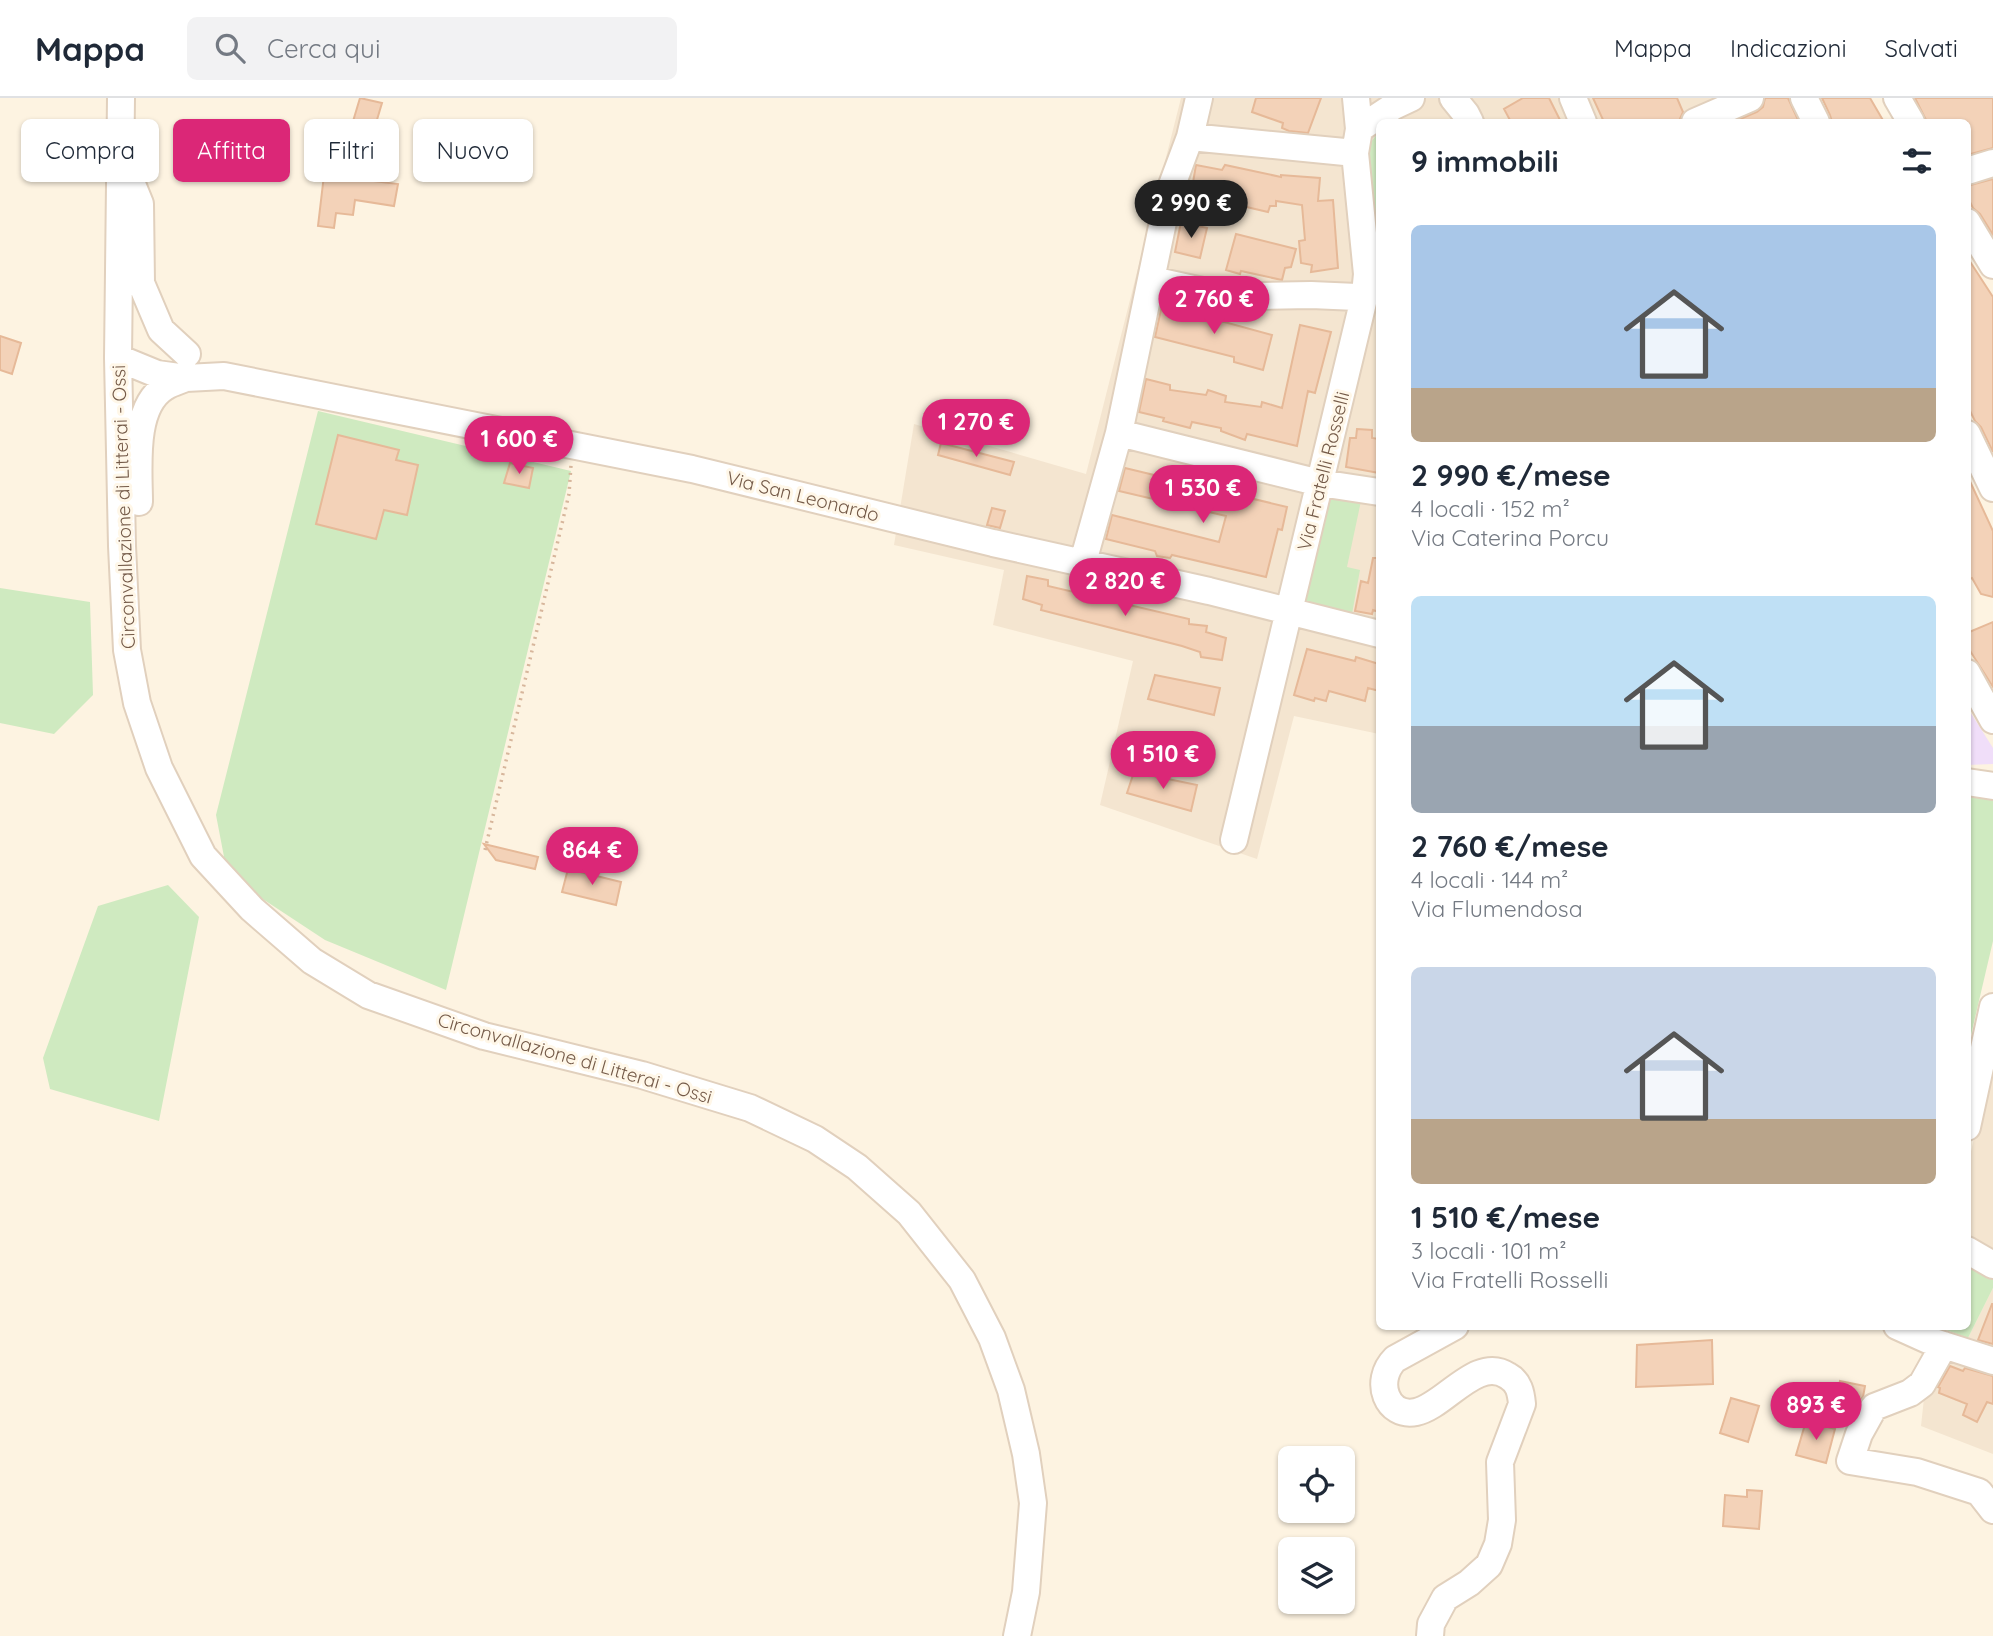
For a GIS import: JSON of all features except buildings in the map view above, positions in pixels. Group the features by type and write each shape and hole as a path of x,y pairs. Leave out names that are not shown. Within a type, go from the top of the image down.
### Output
{"street":[{"name":"Circonvallazione di Litterai - Ossi","path":"121,98 121,119"},
{"path":"1083,562 1119,433 1169,193 1190,136 1199,98"},
{"name":"Via Fratelli Rosselli","path":"1234,840 1370,279 1357,141 1356,98"},
{"path":"1380,119 1394,106 1411,98"},
{"path":"1453,98 1468,119"},
{"path":"1573,98 1582,119"},
{"path":"1699,116 1750,98"},
{"path":"1804,98 1814,119"},
{"path":"1897,98 1908,119"},
{"path":"1190,136 1357,141 1376,123"},
{"path":"1971,170 1993,163"},
{"name":"Circonvallazione di Litterai - Ossi","path":"120,182 118,358 127,650 137,703 159,768 203,856 252,909 312,961 368,995 484,1036 642,1075 750,1108 815,1139 857,1167 909,1213 962,1280 992,1338 1011,1390 1027,1454 1032,1503 1026,1592 1017,1636"},
{"path":"122,546 139,504 138,449 149,403 186,365 161,330 141,284 140,204 131,182"},
{"path":"1971,229 1993,265"},
{"path":"1152,280 1216,293 1357,297 1370,279"},
{"name":"Via San Leonardo","path":"118,358 157,374 186,365 224,376 692,469 1209,591 1376,634"},
{"path":"1119,433 1321,483 1376,492"},
{"path":"1971,442 1993,488"},
{"path":"1971,680 1993,720"},
{"path":"1971,783 1993,786"},
{"path":"1971,1108 1993,1007"},
{"path":"1971,1252 1993,1265"},
{"path":"1430,1636 1431,1624 1445,1598 1469,1583 1489,1565 1498,1544 1502,1521 1500,1462 1522,1404 1518,1385 1512,1378 1502,1372 1492,1371 1478,1374 1419,1412 1404,1411 1390,1402 1383,1385 1389,1366 1395,1359 1448,1330"},
{"path":"1907,1330 1993,1360"},
{"path":"1944,1345 1922,1384 1874,1407 1859,1434 1850,1461 1917,1472 1979,1492 1993,1510"}],"path":[{"path":"485,850 569,494 573,446"}],"shaded area":[{"path":"1181,98 1731,98 1693,119 1376,119 1376,733 1294,716 1257,859 1100,805 1133,661 993,625 1004,570 894,545 914,424 1086,474"},
{"path":"1971,713 1993,748 1993,764 1971,765"},
{"path":"1993,1055 1993,1278 1971,1264 1971,1151"},
{"path":"1993,1288 1993,1454 1921,1426 1929,1352 1961,1344 1968,1338"}],"green space":[{"path":"1376,136 1376,246 1365,149"},
{"path":"318,411 571,471 446,990 325,940 252,892 225,862 216,815"},
{"path":"1327,495 1361,501 1347,567 1360,570 1352,614 1299,600"},
{"path":"0,588 90,602 93,695 54,734 0,723"},
{"path":"1971,796 1993,799 1993,941 1971,1035"},
{"path":"168,885 199,917 159,1121 50,1089 43,1058 98,906"},
{"path":"1971,1264 1993,1278 1993,1288 1968,1338 1946,1330 1971,1330"}]}
